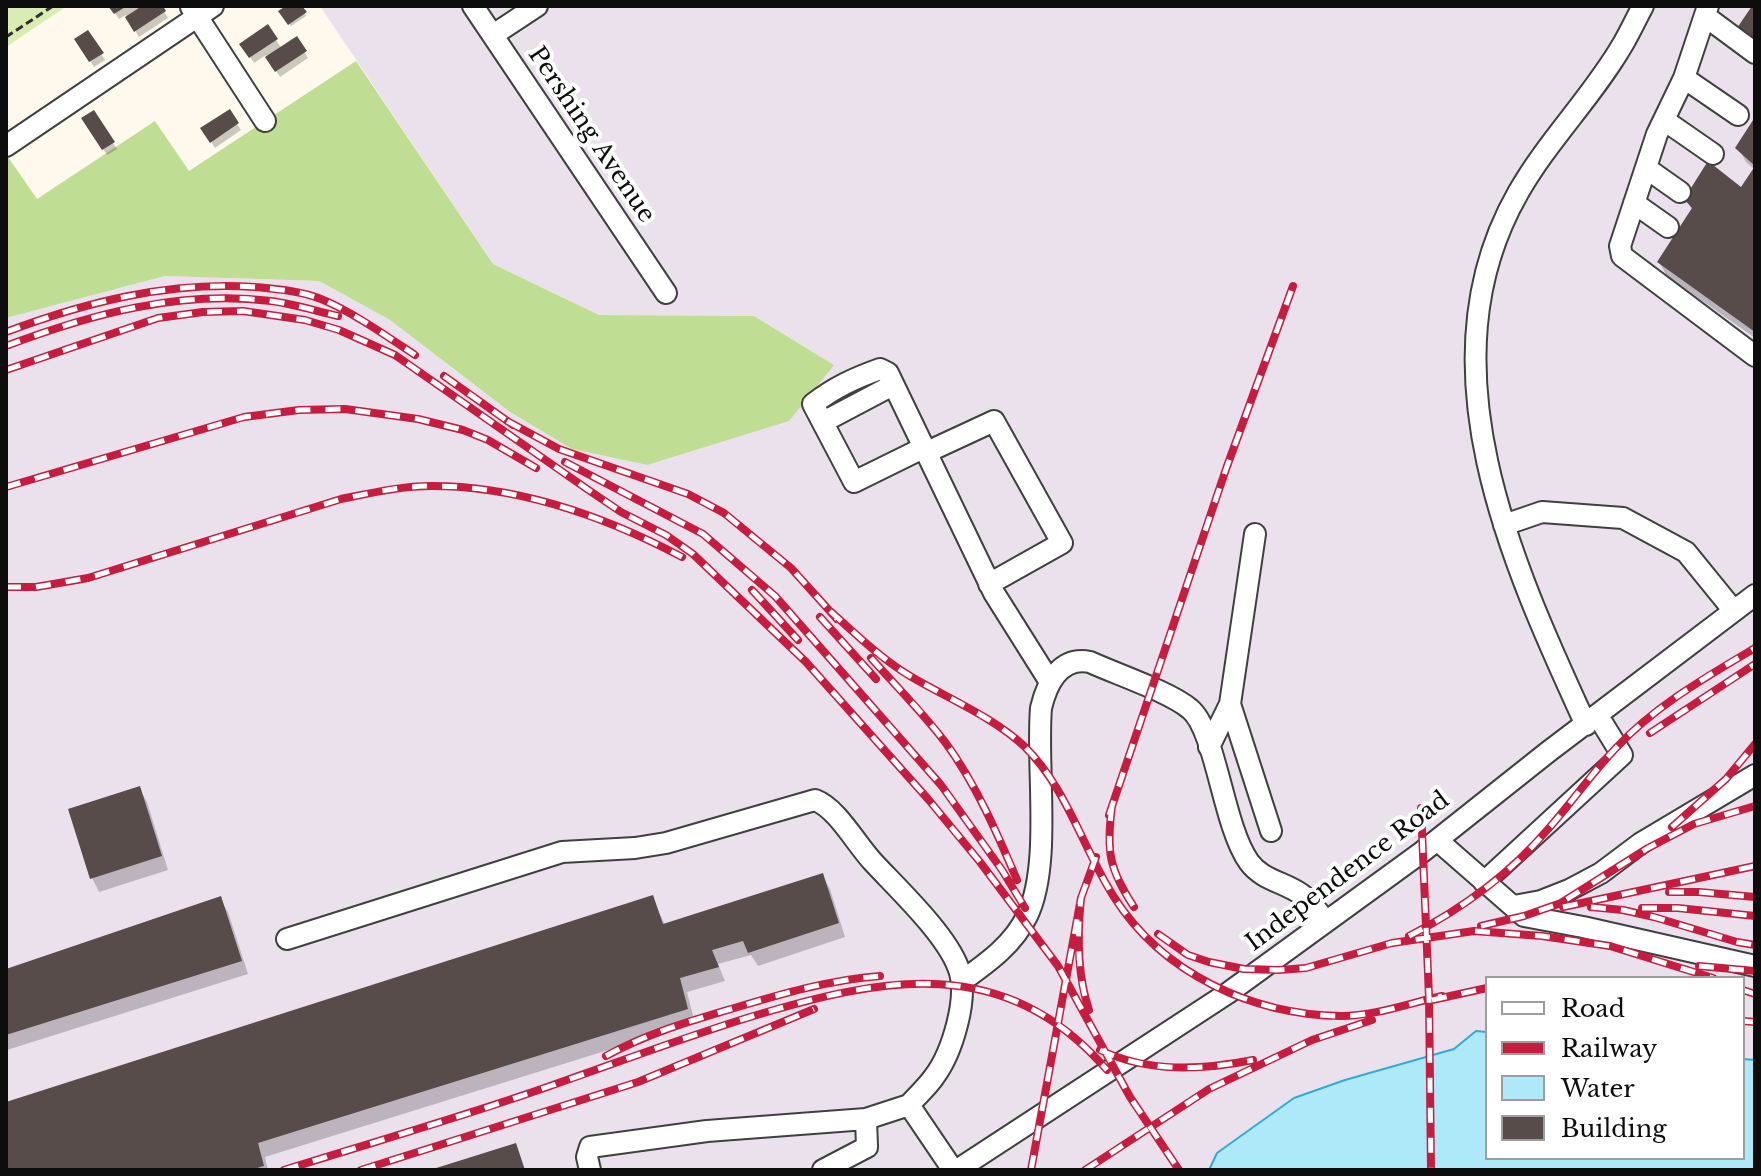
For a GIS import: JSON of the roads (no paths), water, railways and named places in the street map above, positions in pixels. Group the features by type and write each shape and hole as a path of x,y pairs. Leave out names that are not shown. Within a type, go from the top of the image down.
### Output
{"street":[{"name":"Pershing Avenue","path":"473,6 666,293"},
{"path":"493,35 537,6"},
{"path":"1484,882 1622,755 1592,721 1540,625 1504,525 1483,448 1474,373 1479,306 1490,251 1518,193 1622,46 1643,6"},
{"path":"6,146 200,10 265,121"},
{"path":"1755,53 1706,11 1620,246 1622,256 1755,356"},
{"path":"1684,78 1738,115"},
{"path":"1664,120 1713,154"},
{"path":"1646,168 1680,192"},
{"path":"1634,203 1668,227"},
{"path":"989,584 1062,543 994,421 924,450 854,482 813,404 836,386 880,369 888,373 924,450 989,584 1050,682"},
{"path":"1504,525 1542,512 1623,518 1686,552 1734,611"},
{"path":"1209,747 1230,704 1255,534"},
{"name":"Independence Road","path":"955,1170 1228,993 1437,840 1755,595"},
{"path":"962,981 1010,941 1026,918 1033,900 1039,862 1040,724 1044,695 1064,665 1079,660 1090,662 1190,709 1200,722 1238,841 1251,866 1301,894 1325,921"},
{"path":"1230,704 1271,831"},
{"path":"1514,906 1541,901 1601,873 1641,843 1755,775"},
{"path":"287,939 552,854 666,843 815,800 829,809 944,943 959,967 963,1001 959,1022 936,1075 909,1105 866,1119 707,1131 614,1142 590,1147 587,1157 590,1170"},
{"path":"1437,840 1524,916 1755,966"},
{"path":"909,1105 955,1170"},
{"path":"823,1170 867,1147 866,1119"}],"water":[{"path":"1476,1031 1485,1032 1485,1160 1745,1160 1745,1059 1755,1060 1755,1170 1209,1170 1217,1153 1294,1098 1454,1049"}],"railway":[{"path":"1109,815 1226,469 1293,286"},
{"path":"6,332 67,311 128,296 191,287 255,287 297,292 333,304 415,355"},
{"path":"6,346 70,324 136,307 203,299 271,301 338,316"},
{"path":"6,370 158,318 243,311 305,320 339,330 395,355 621,512 666,535 693,554 806,662 980,862 1058,966 1130,1097 1179,1170"},
{"path":"444,376 513,425"},
{"path":"6,487 244,417 299,410 345,409 418,419 463,430 488,440 536,468"},
{"path":"507,421 559,449 688,494 724,513 791,568 837,619"},
{"path":"565,462 703,534 775,596 941,785 1002,870 1025,908"},
{"path":"6,587 36,587 88,578 341,499 420,486 497,491 561,506 623,529 682,557"},
{"path":"752,590 798,640"},
{"path":"830,611 899,669 984,717 1024,746 1052,780 1114,897 1157,948 1183,968 1243,998 1308,1014 1367,1014 1442,996"},
{"path":"820,617 876,679"},
{"path":"1409,936 1448,914 1502,875 1534,845 1607,758 1647,719 1682,693 1755,648"},
{"path":"871,658 928,721 956,758 985,809 1017,880"},
{"path":"1650,733 1755,664"},
{"path":"1672,827 1726,779 1755,744"},
{"path":"1112,806 1109,835 1111,859 1119,882 1134,907"},
{"path":"1481,926 1561,903 1648,848 1694,824 1755,806"},
{"path":"1421,808 1429,997 1431,1170"},
{"path":"1081,898 1096,857"},
{"path":"1563,907 1755,866"},
{"path":"1669,892 1755,897"},
{"path":"1031,1170 1081,898 1079,955 1089,1010"},
{"path":"1591,907 1654,917 1755,945"},
{"path":"1642,908 1678,908 1755,916"},
{"path":"1158,934 1188,955 1244,969 1306,968 1392,943 1474,931 1542,936 1610,946 1707,976"},
{"path":"1699,966 1755,971"},
{"path":"606,1056 667,1029 750,1003 823,984 880,976"},
{"path":"284,1170 484,1108 750,1017 847,992 894,985 940,984 984,991 1027,1006 1068,1032 1107,1070"},
{"path":"1432,1000 1485,988"},
{"path":"1745,991 1755,994"},
{"path":"361,1170 638,1082 814,1009"},
{"path":"1085,1170 1209,1089 1312,1040 1372,1020"},
{"path":"1745,1021 1755,1022"},
{"path":"1100,1050 1156,1066 1214,1066 1253,1060"}]}
